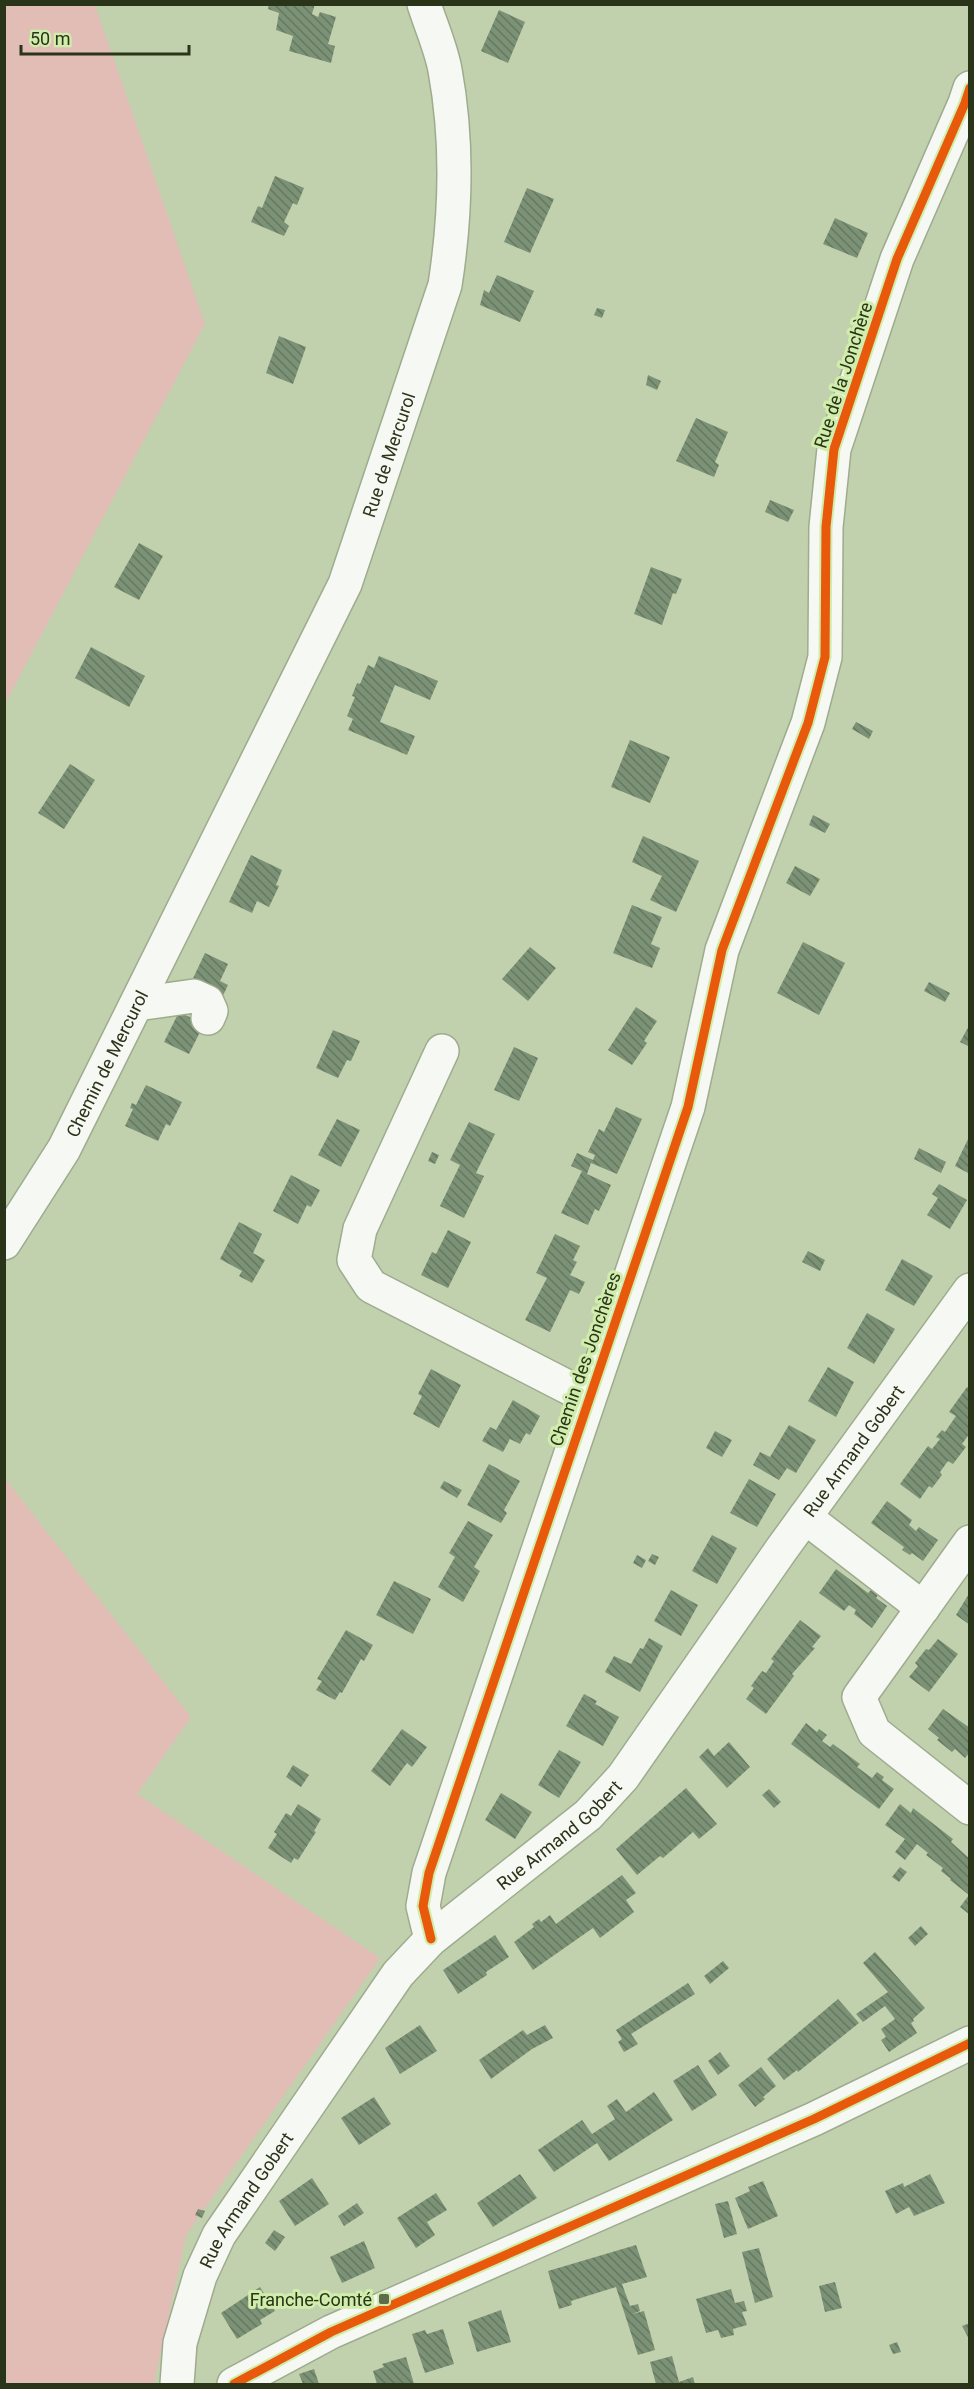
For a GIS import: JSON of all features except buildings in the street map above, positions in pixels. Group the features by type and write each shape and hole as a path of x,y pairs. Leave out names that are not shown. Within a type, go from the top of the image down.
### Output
{"street":[{"name":"Rue de Mercurol","path":"199,878 345,584 444,285 452,234 454,148 445,69 424,4"},
{"name":"Rue de la Jonchère","path":"783,790 808,723 825,657 826,526 834,449 897,260 965,103 969,88"},
{"name":"Chemin des Jonchères","path":"431,1939 423,1906 429,1873 688,1107 722,951 783,790"},
{"name":"Chemin de Mercurol","path":"4,1243 64,1149 199,878"},
{"path":"137,1004 194,996 207,1002 212,1011 208,1018"},
{"path":"442,1051 360,1229 354,1260 371,1286 589,1398"},
{"name":"Rue Armand Gobert","path":"177,2385 180,2343 200,2276 219,2235 398,1974 431,1939 588,1815 616,1784 969,1290"},
{"path":"805,1517 923,1608"},
{"path":"969,1542 859,1697 874,1732 969,1808"},
{"path":"234,2385 331,2332 814,2119 969,2043"}],"shaded area":[{"path":"5,4 95,5 205,324 5,704"},
{"path":"4,1477 191,1717 137,1794 380,1958 186,2235 154,2384 5,2384"}],"cycle path":[{"path":"431,1939 423,1906 429,1873 688,1107 722,950 808,723 825,657 826,527 834,449 897,259 970,88"},
{"path":"234,2384 331,2332 814,2119 970,2043"}],"place":[{"name":"Franche-Comté","path":"384,2299"}]}
